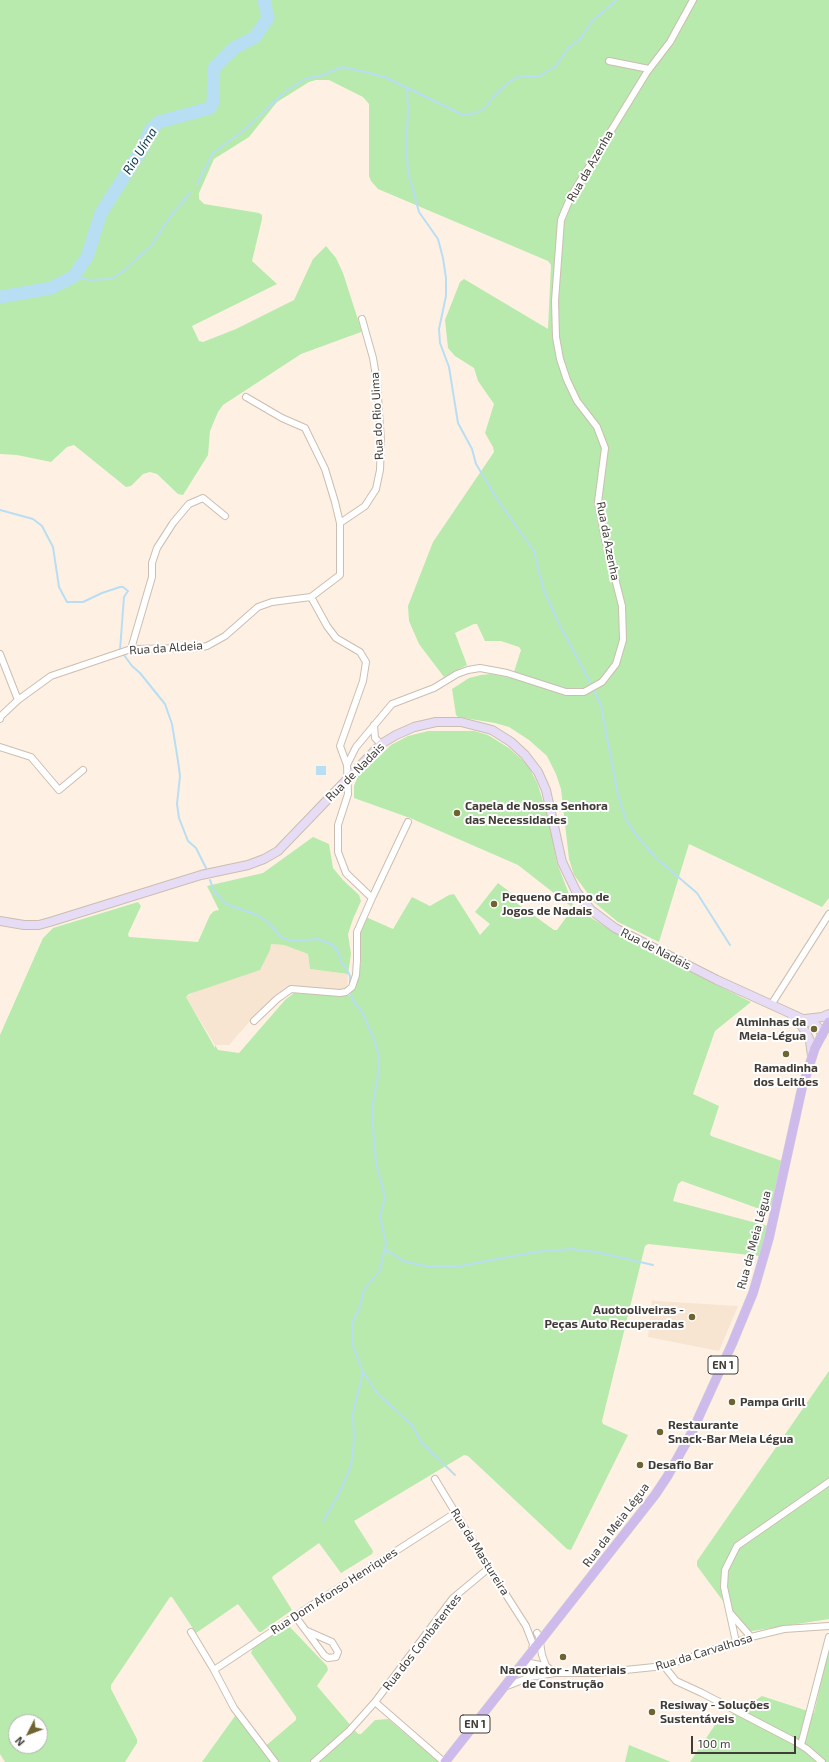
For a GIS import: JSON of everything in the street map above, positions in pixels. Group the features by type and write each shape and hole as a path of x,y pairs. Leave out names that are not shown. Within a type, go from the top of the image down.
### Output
{"main road":[{"name":"Rua da Meia Légua","path":"445,1762 526,1660 538,1637 552,1627 663,1483 690,1434 750,1300 769,1238 802,1088 812,1056 829,1022"}],"street":[{"name":"Rua da Azenha","path":"372,898 346,873 338,852 338,825 348,794 347,765 356,746 392,704 434,688 468,670 480,668 494,670 566,692 584,692 602,682 616,664 623,640 622,606 605,539 598,502 605,448 597,427 577,401 560,359 556,337 555,301 557,254 561,220 571,196 649,69 670,42 693,0"},
{"path":"609,61 649,69"},
{"name":"Rua do Rio Uima","path":"340,523 365,506 376,489 380,470 381,441 377,382 373,358 362,319"},
{"path":"246,397 282,418 305,428 325,469 335,502 340,523 340,575 311,597 327,626 336,638 360,652 366,662 363,680 340,746 347,765"},
{"path":"131,649 152,578 152,563 157,548 173,523 189,504 203,498 225,516"},
{"name":"Rua da Aldeia","path":"0,720 1,716 18,700 51,676 131,649 196,648 207,646 225,636 258,607 272,602 311,597"},
{"path":"0,654 18,700"},
{"name":"Rua de Nadais","path":"0,921 24,925 38,925 201,875 248,865 264,859 278,851 381,744 414,727 442,722 469,724 492,730 511,742 525,755 538,772 546,790 562,862 576,891 591,910 615,928 772,1005 803,1022 816,1025 820,1030 821,1037"},
{"path":"374,725 375,738 381,744"},
{"path":"0,747 31,757 59,790 83,770"},
{"path":"254,1021 277,999 291,989 340,993 346,992 352,987 356,975 357,932 408,822"},
{"path":"772,1005 829,914"},
{"path":"803,1022 829,1014"},
{"name":"Rua de Nadais","path":"803,1022 810,1041 812,1056"},
{"name":"Rua da Mastureira","path":"435,1479 526,1626 538,1637"},
{"path":"736,1642 724,1587 725,1570 737,1546 829,1482"},
{"name":"Rua Dom Afonso Henriques","path":"214,1670 295,1616 456,1513"},
{"name":"Rua dos Combatentes","path":"314,1762 349,1731 375,1702 453,1598 489,1568"},
{"path":"730,1612 751,1637"},
{"path":"295,1616 324,1655 328,1658 336,1658 338,1652 332,1642 307,1632"},
{"name":"Rua da Carvalhosa","path":"504,1687 518,1681 555,1673 596,1673 664,1666 751,1637 784,1629 829,1626"},
{"path":"191,1632 214,1670 234,1708 275,1762"},
{"path":"538,1637 546,1666"},
{"path":"801,1745 829,1637"},
{"path":"526,1660 546,1666 555,1673"},
{"path":"526,1660 530,1672 539,1676"},
{"path":"664,1666 676,1681 801,1745 822,1762"},
{"path":"375,1702 445,1762"}],"shaded area":[{"path":"271,944 284,945 308,954 310,969 348,974 347,988 338,991 288,987 257,1013 229,1045 215,1045 186,997"},
{"name":"Auotooliveiras - Peças Auto Recuperadas","path":"652,1300 738,1306 719,1351 648,1337"}],"green space":[{"path":"0,0 829,0 829,898 822,907 689,844 659,942 618,922 595,903 574,875 569,859 561,789 556,774 547,756 529,740 509,727 495,723 458,717 456,715 452,689 469,678 481,675 491,674 512,678 521,650 519,647 501,641 485,641 477,624 474,624 455,633 467,665 444,677 419,644 409,621 408,606 433,542 494,452 493,447 485,433 494,404 478,381 474,368 455,356 448,348 445,320 460,282 464,279 548,329 551,265 548,261 378,189 371,181 369,176 369,104 363,97 329,80 316,80 309,82 277,102 249,137 214,159 199,193 199,199 204,204 259,213 262,215 252,261 277,284 192,326 199,341 203,342 236,329 294,300 313,259 326,246 336,258 343,273 361,332 301,354 223,405 218,412 210,431 208,455 183,495 178,494 157,474 150,472 143,474 131,486 126,487 74,445 67,447 51,462 17,455 0,454"},
{"path":"428,731 474,731 488,735 509,748 528,765 538,785 548,818 557,863 574,907 625,939 751,1002 715,1031 693,1094 719,1106 710,1134 711,1136 782,1161 771,1213 682,1181 678,1184 673,1201 768,1226 759,1256 648,1244 645,1246 602,1421 603,1424 628,1435 571,1550 567,1549 468,1456 464,1455 354,1521 373,1551 372,1554 341,1573 319,1543 273,1576 272,1578 292,1610 261,1632 259,1632 238,1604 196,1633 172,1597 170,1597 111,1685 111,1689 137,1739 137,1743 125,1762 5,1762 0,1754 0,1035 43,938 53,928 138,902 141,906 128,934 129,937 198,942 210,915 214,911 219,910 207,886 263,873 313,837 329,844 333,868 359,895 361,901 348,934 351,954 348,974 310,969 308,954 284,945 271,944 270,950 260,970 189,994 186,997 215,1048 215,1045 218,1050 239,1053 285,1000 294,993 350,995 359,975 361,960 358,934 366,917 393,929 412,897 430,906 449,895 454,894 480,935 490,924 475,912 498,883 514,895 511,899 554,930 557,930 573,908 518,865 410,818 354,798 354,786 358,776 391,745 408,736"},
{"path":"829,1371 829,1619 746,1632 697,1566 697,1561"},
{"path":"288,1625 327,1666 328,1670 317,1686 358,1734 361,1734 375,1720 388,1719 439,1762 202,1762 235,1716 237,1716 262,1749 296,1720 296,1717 251,1653 253,1648"},
{"path":"829,1648 829,1762 690,1762 715,1725 762,1696 814,1713"},
{"path":"629,1745 671,1762 625,1762"}],"water":[{"path":"316,766 326,766 326,775 316,775"}],"waterway":[{"name":"Rio Uíma","path":"0,297 51,288 73,277 87,257 101,213 142,149 151,129 159,122 210,108 213,102 214,68 234,48 255,37 268,18 264,0"},
{"path":"197,184 213,153 244,130 286,91 305,79 323,75 342,67 385,77 463,115 476,113 485,108 494,96 510,81 521,76 540,76 556,66 568,48 580,39 593,20 617,0"},
{"path":"407,87 408,111 406,144 408,172 419,212 438,239 443,258 446,278 446,296 439,329 440,343 449,367 458,423 472,449 476,464 499,502 534,551 543,588 558,622 590,682"},
{"path":"73,277 90,280 111,279 122,272 150,247 172,214 190,193"},
{"path":"0,510 33,519 42,526 53,547 59,587 67,602 83,602 102,593 120,587 123,587 128,591 124,597 120,650"},
{"path":"124,655 165,704 172,724 180,776 177,804 179,818 188,841 196,848 206,868"},
{"path":"594,691 601,706 618,795 626,820 637,836 656,858 697,893 730,945"},
{"path":"210,880 214,891 226,904 257,915 267,921 281,937 292,941 317,939 331,944 338,951 341,963 345,966 350,976 350,987"},
{"path":"350,991 353,1001 362,1012 379,1055 379,1069 373,1103 373,1126 376,1163 385,1197 380,1218 386,1243 380,1270 364,1290 360,1307 352,1323 353,1346 363,1372 377,1393 412,1425 421,1442 455,1475"},
{"path":"385,1249 403,1261 425,1266 460,1266 535,1252 571,1249 596,1252 653,1265"},
{"path":"323,1522 339,1494 351,1466 354,1441 353,1413 363,1372"}],"place":[{"name":"Capela de Nossa Senhora das Necessidades","path":"457,813"},
{"name":"Pequeno Campo de Jogos de Nadais","path":"494,904"},
{"name":"Alminhas da Meia-Légua","path":"814,1029"},
{"name":"Ramadinha dos Leitões","path":"786,1054"},
{"name":"Auotooliveiras - Peças Auto Recuperadas","path":"692,1317"},
{"name":"Pampa Grill","path":"732,1402"},
{"name":"Restaurante Snack-Bar Meia Légua","path":"660,1432"},
{"name":"Desafio Bar","path":"640,1465"},
{"name":"Nacovictor - Materiais de Construção","path":"563,1657"},
{"name":"Resiway - Soluções Sustentáveis","path":"652,1712"}]}
